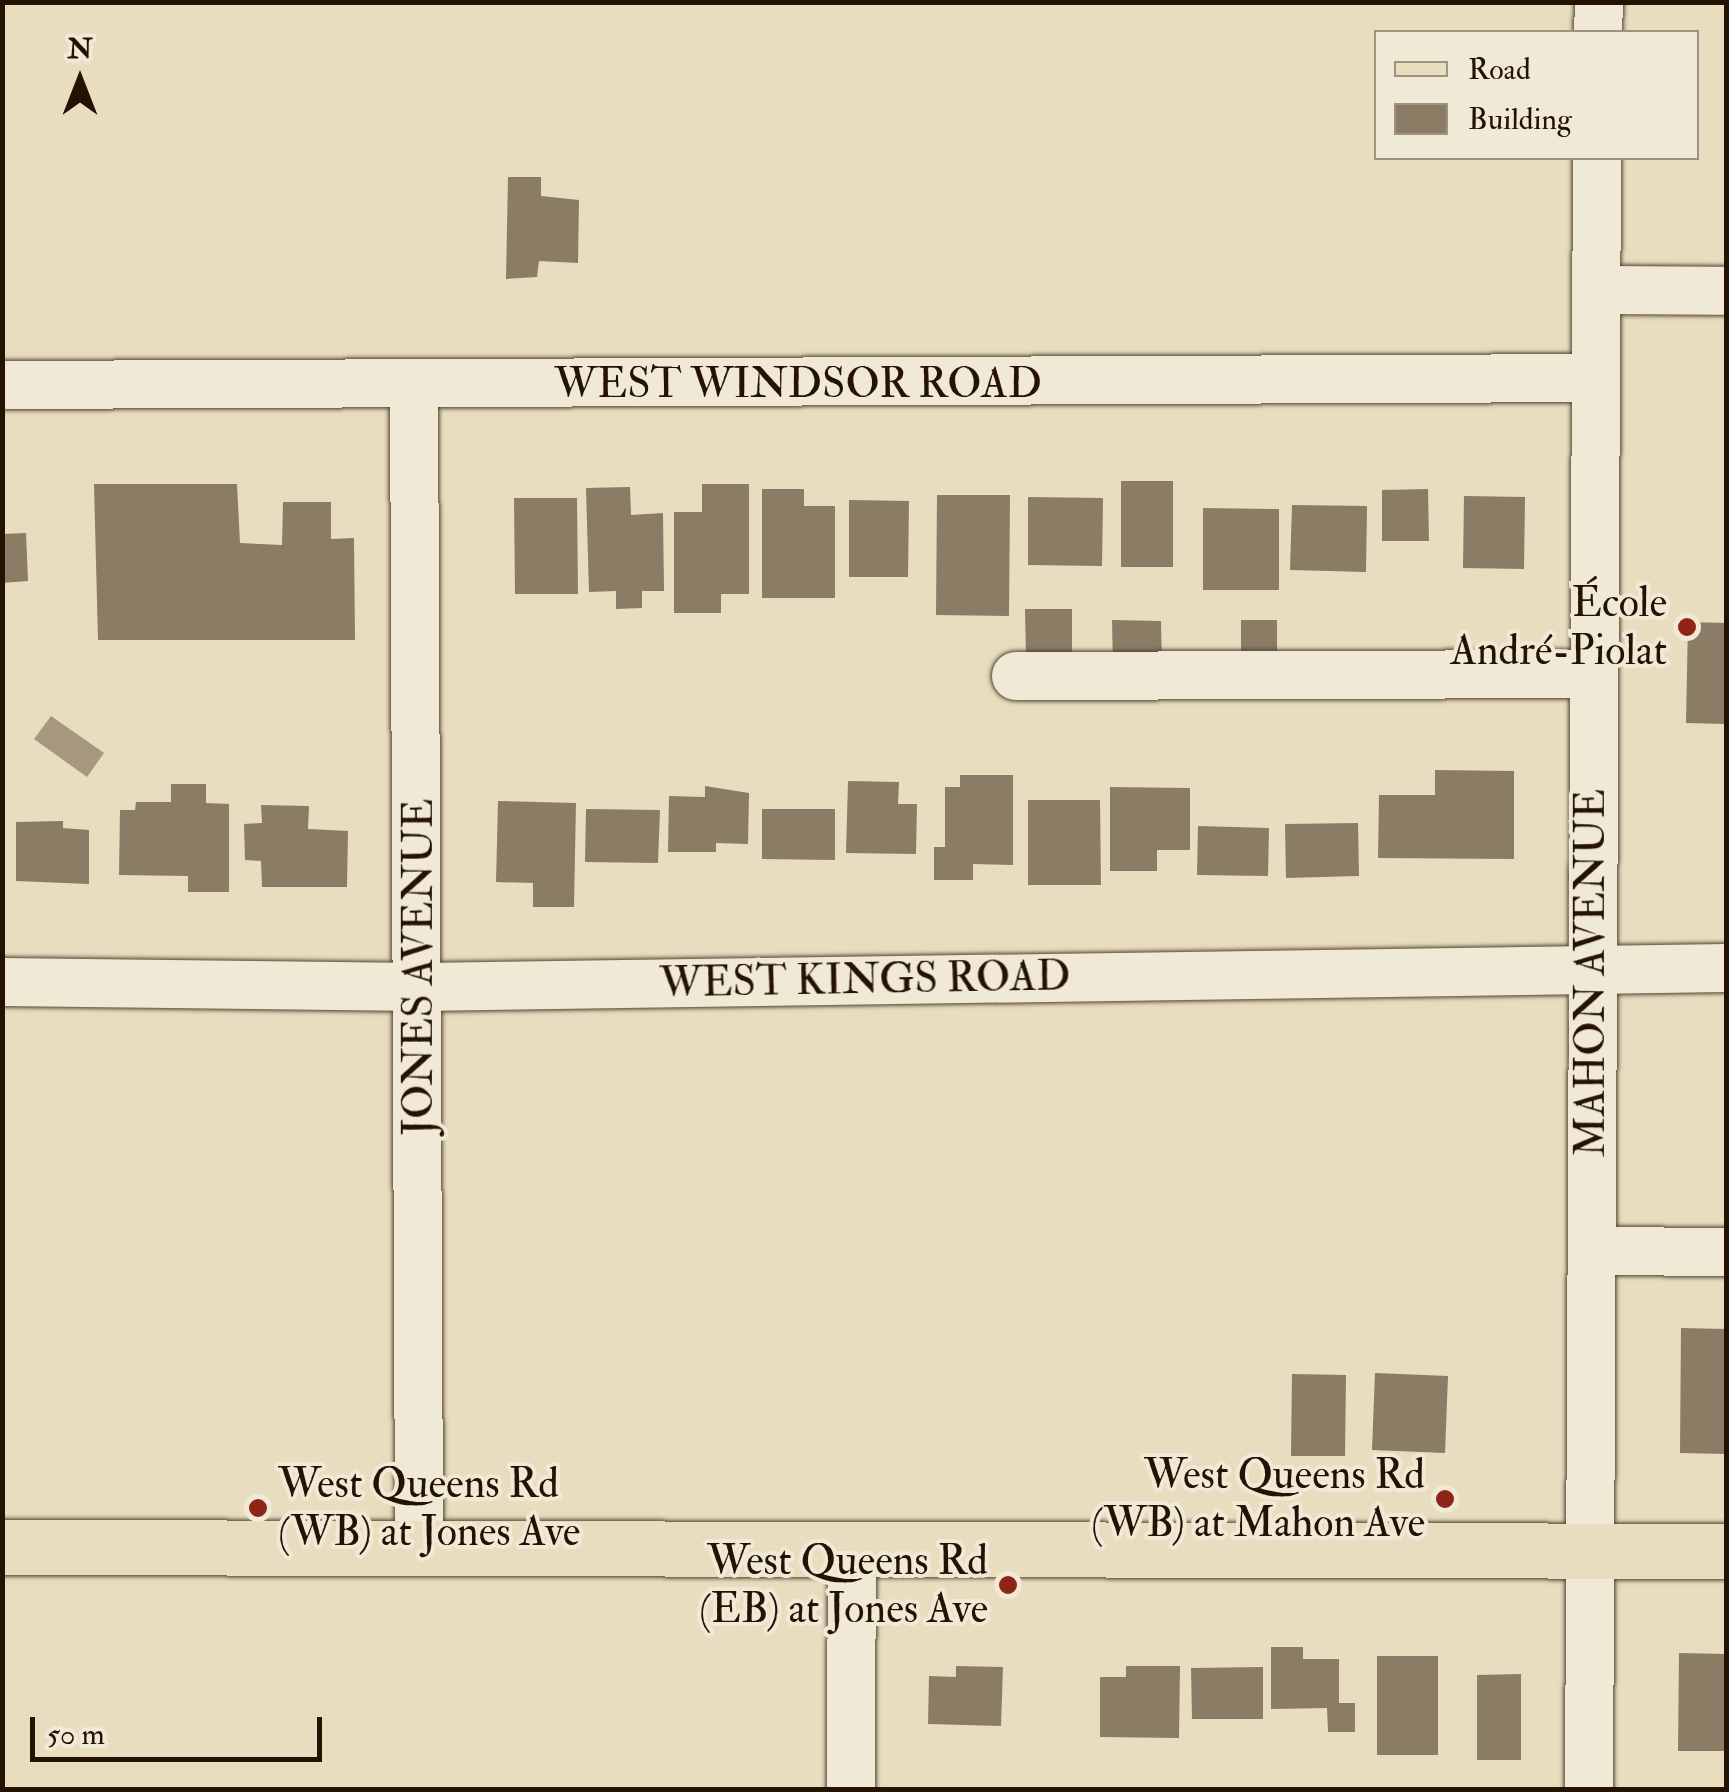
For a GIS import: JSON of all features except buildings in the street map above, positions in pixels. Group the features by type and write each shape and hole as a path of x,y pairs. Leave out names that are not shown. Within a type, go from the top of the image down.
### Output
{"main road":[{"path":"2,1547 1726,1551"}],"street":[{"path":"1598,30 1599,2"},
{"name":"MAHON AVENUE","path":"1589,1790 1591,674 1598,160"},
{"path":"1596,290 1726,290"},
{"name":"WEST WINDSOR ROAD","path":"2,385 1594,378"},
{"name":"JONES AVENUE","path":"414,386 420,1548"},
{"path":"1016,676 1591,674"},
{"name":"WEST KINGS ROAD","path":"2,982 420,987 1726,968"},
{"path":"1592,1251 1726,1252"},
{"path":"851,1790 852,1551"}],"shaded area":[{"path":"51,716 104,753 87,777 34,739"}],"place":[{"name":"École André-Piolat","path":"1687,627"},
{"name":"West Queens Rd (WB) at Mahon Ave","path":"1445,1499"},
{"name":"West Queens Rd (WB) at Jones Ave","path":"258,1508"},
{"name":"West Queens Rd (EB) at Jones Ave","path":"1008,1585"}]}
